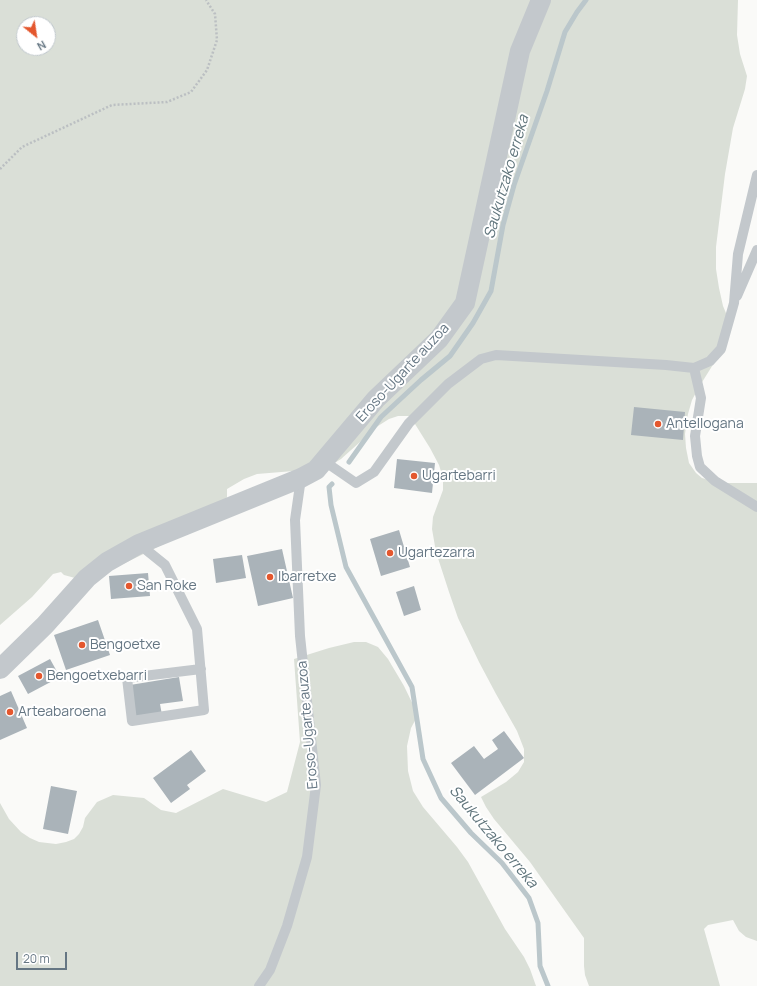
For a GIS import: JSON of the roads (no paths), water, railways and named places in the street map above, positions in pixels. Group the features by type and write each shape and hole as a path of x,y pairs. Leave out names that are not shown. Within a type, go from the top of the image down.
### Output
{"street":[{"path":"520,51 525,0"},
{"name":"Eroso-Ugarte auzoa","path":"0,669 45,625 87,578 107,562 139,544 300,478 316,470 376,399 439,339 465,303 520,51 541,0"}],"lane":[{"path":"734,303 738,254 757,175"},
{"path":"324,461 356,483 374,472 409,423 448,384 481,360 496,355 666,364 694,368 710,362 721,349 734,303 757,250"},
{"path":"694,368 701,398 695,436 697,456 700,467 715,481 757,507"},
{"name":"Eroso-Ugarte auzoa","path":"259,986 270,970 288,926 307,857 316,785 300,621 295,520 300,478"},
{"path":"139,544 164,565 198,629 204,710 132,721 127,678 200,669"}],"waterway":[{"name":"Saukutzako erreka","path":"349,462 381,417 421,380 450,356 473,323 491,291 503,225 514,185 547,91 565,32 586,0"},
{"name":"Saukutzako erreka","path":"332,484 329,487 331,505 346,567 412,687 423,759 441,798 471,833 502,863 529,898 538,923 540,966 548,986"}],"place":[{"name":"Antellogana","path":"658,424"},
{"name":"Ugartebarri","path":"414,476"},
{"name":"Ugartezarra","path":"390,553"},
{"name":"Ibarretxe","path":"270,577"},
{"name":"San Roke","path":"129,586"},
{"name":"Bengoetxe","path":"82,645"},
{"name":"Bengoetxebarri","path":"39,676"},
{"name":"Arteabaroena","path":"10,712"}]}
